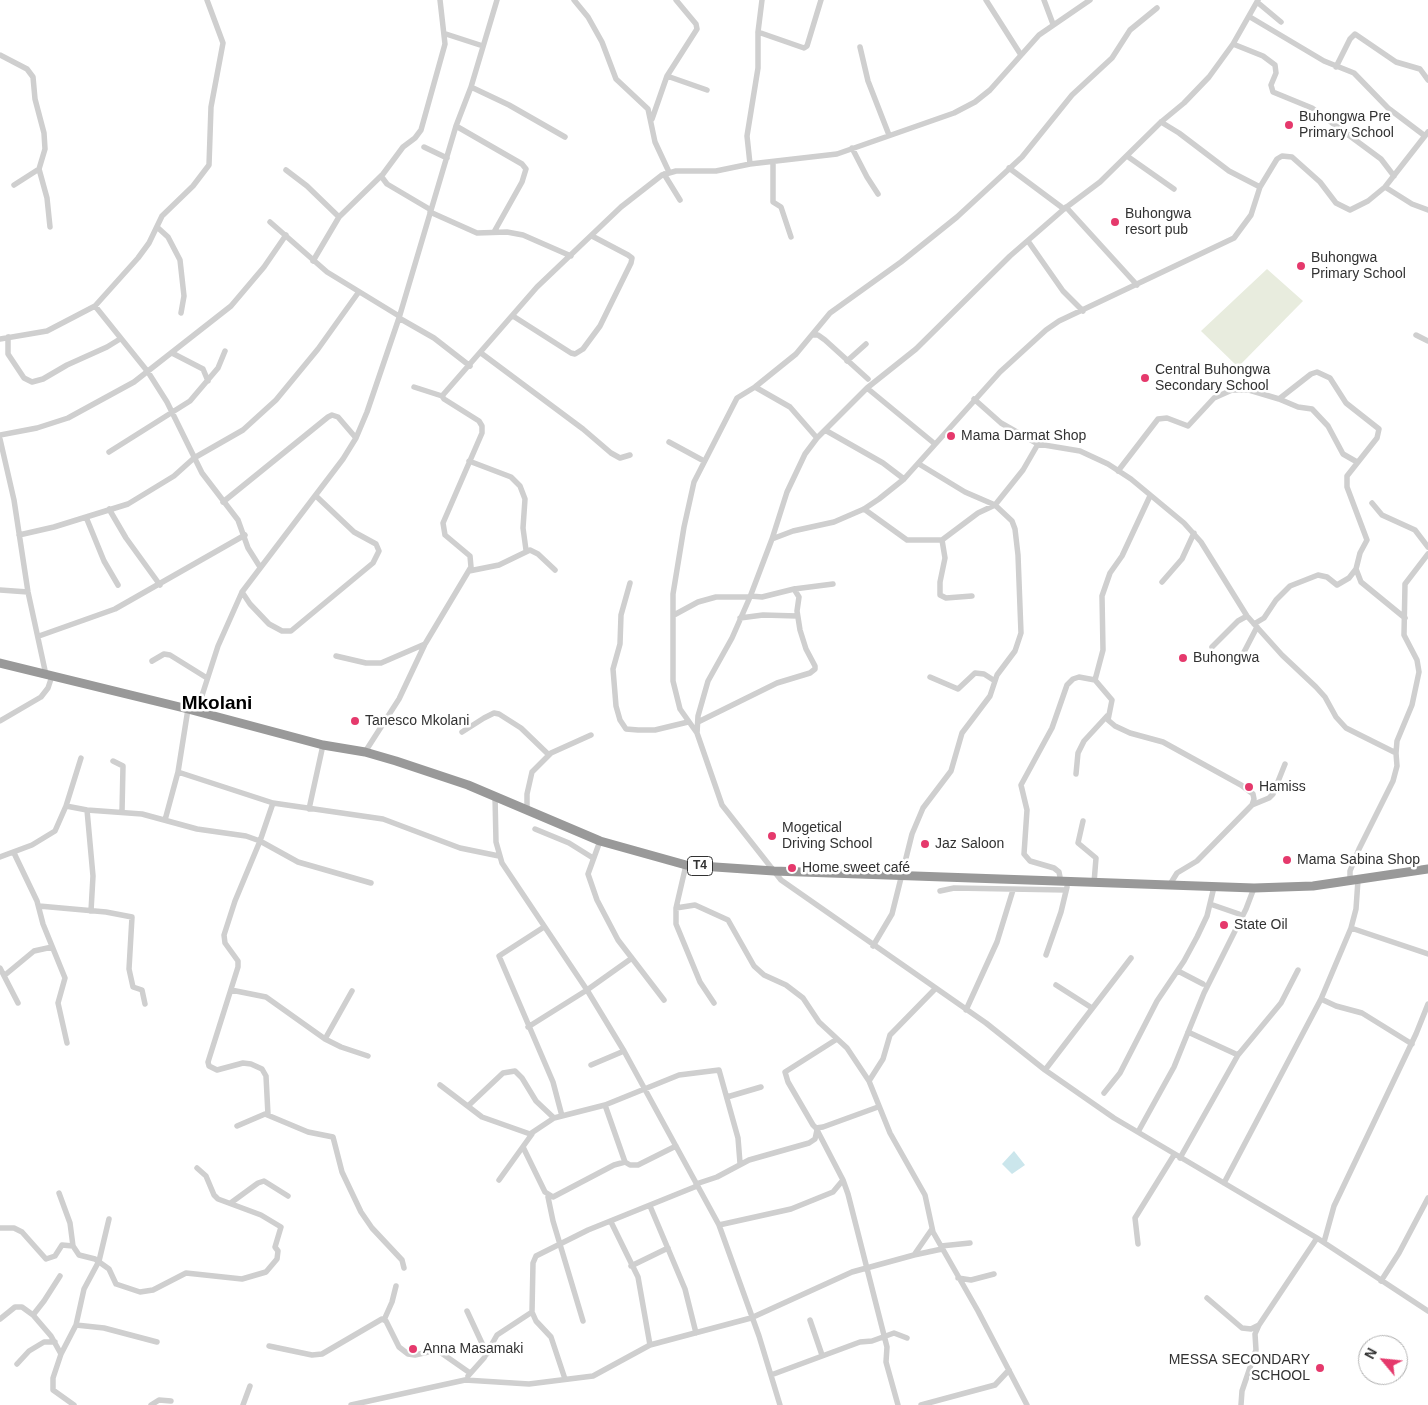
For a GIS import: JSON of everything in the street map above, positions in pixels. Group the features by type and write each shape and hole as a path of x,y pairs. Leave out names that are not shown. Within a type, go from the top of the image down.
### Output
{"highway":[{"name":"T4","path":"0,663 192,710 323,745 365,752 430,771 496,796 600,840 686,865 1065,885 1094,883 1254,888 1313,886 1428,869"}],"street":[{"path":"0,339 47,331 95,306 134,263 149,243 162,216 193,186 210,161 211,107 223,43 207,0"},
{"path":"313,261 339,217 381,176 403,147 415,138 425,121 443,55 446,34 440,0"},
{"path":"165,820 192,710 207,678 231,612 242,592 316,496 356,438 399,317 456,126 471,87 497,0"},
{"path":"574,0 588,17 602,42 616,79 647,106 655,142 666,173 680,200"},
{"path":"652,122 667,76 697,28 696,24 676,0"},
{"path":"750,164 747,136 758,68 758,32 762,0"},
{"path":"758,32 804,48 807,46 821,0"},
{"path":"986,0 1020,55"},
{"path":"1044,0 1053,24"},
{"path":"442,396 537,287 621,207 653,180 666,173 716,171 750,164 837,154 954,113 990,90 1031,42 1086,1"},
{"path":"697,733 708,681 732,638 750,596 772,539 787,492 805,454 817,438 868,388 916,349 1010,256 1065,208 1100,182 1161,122 1198,89 1233,44 1258,1 1281,22"},
{"path":"1157,8 1130,30 1112,58 1072,95 1022,157 957,217 919,248 830,313 796,354 755,387 738,398 694,482 684,527 673,594 673,681 680,709 697,733 722,805 781,880 966,1010 1045,1070 1138,1132 1324,1242 1428,1311"},
{"path":"772,539 834,522 864,509 904,479 974,399 1046,330 1234,238 1251,215 1260,187 1277,159 1287,155 1303,166 1336,203 1347,210 1355,209 1385,187 1427,134 1388,108 1354,73 1336,67 1250,17"},
{"path":"446,34 483,46"},
{"path":"1336,67 1350,39 1355,34 1396,62 1420,69 1428,80"},
{"path":"1233,44 1264,56 1276,65 1276,73 1271,86 1273,92 1312,108 1381,159 1394,176"},
{"path":"860,47 868,81 889,135"},
{"path":"0,55 27,70 32,77 45,149 39,170 47,198 50,227"},
{"path":"667,76 707,90"},
{"path":"471,87 509,105 565,137"},
{"path":"1161,122 1179,133 1229,171 1260,187"},
{"path":"456,126 522,164 526,169 522,182 494,232"},
{"path":"424,147 447,158"},
{"path":"852,148 878,194"},
{"path":"1126,156 1174,188"},
{"path":"772,162 773,202 781,207 792,237"},
{"path":"1009,168 1065,208 1137,285"},
{"path":"14,184 39,170"},
{"path":"286,170 307,186 339,217"},
{"path":"381,176 387,184 431,211 476,233 494,232 530,237 571,256"},
{"path":"1385,187 1407,201 1428,210"},
{"path":"270,222 313,261 358,293 434,338 470,366"},
{"path":"157,226 168,237 180,260 184,296 181,313"},
{"path":"0,435 37,428 87,410 148,372 231,306 264,266 286,235"},
{"path":"513,316 571,353 575,354 583,350 600,326 632,258 592,236"},
{"path":"1028,241 1063,291 1083,311"},
{"path":"19,535 128,504 150,492 194,458 243,430 276,400 318,349 358,293"},
{"path":"95,306 148,372 174,413 202,473 238,520 248,548 260,568"},
{"path":"813,335 818,335 825,340 868,379"},
{"path":"1416,335 1428,341"},
{"path":"8,337 8,354 24,378 32,382 44,379 67,365 120,339"},
{"path":"847,361 866,344"},
{"path":"109,452 148,426 174,413 190,401 223,361 225,351"},
{"path":"172,353 203,369 208,381"},
{"path":"481,353 616,456 630,455"},
{"path":"1242,654 1256,625 1290,586 1318,575 1328,577 1337,584 1349,578 1356,569 1360,553 1367,540 1346,482 1347,476 1377,438 1379,429 1346,403 1330,378 1321,372 1311,374 1279,400"},
{"path":"365,752 399,699 425,644 471,567 470,556 445,535 443,523 482,433 482,426 480,421 444,400 442,396 414,387"},
{"path":"755,387 790,407 817,438"},
{"path":"868,388 935,444"},
{"path":"1118,471 1158,419 1167,418 1188,426 1214,398 1232,390 1249,390 1298,407 1312,409 1328,426 1343,454 1357,462"},
{"path":"974,399 1000,422 1038,444 1080,451 1118,471 1150,496 1194,533 1247,616 1282,655 1325,697 1336,718 1346,728 1396,753"},
{"path":"223,502 328,417 338,417 356,438"},
{"path":"825,430 883,463 904,479"},
{"path":"0,439 14,500 28,592 49,676 48,688 41,697 0,720"},
{"path":"669,442 704,461"},
{"path":"864,509 907,540 942,540 978,513 995,505 1022,470 1038,444"},
{"path":"469,461 511,477 520,486 525,499 523,528 526,550"},
{"path":"873,946 888,922 903,875 912,834 923,808 951,771 962,733 985,705 999,670 1011,658 1019,644 1022,624 1015,529 1012,522 995,505 964,492 919,464"},
{"path":"242,592 269,624 282,631 291,631 373,562 379,551 376,544 354,532 316,496"},
{"path":"1095,680 1103,650 1102,596 1105,584 1122,556 1150,496"},
{"path":"1372,502 1380,514 1418,533 1428,547"},
{"path":"109,509 126,538 160,585"},
{"path":"86,517 104,561 118,586"},
{"path":"1162,582 1182,559 1194,533"},
{"path":"39,636 115,609 245,536"},
{"path":"942,540 945,558 938,593 946,598 972,596"},
{"path":"469,571 499,565 526,550 538,554 555,570"},
{"path":"1224,1183 1322,999 1351,928 1356,909 1354,880 1350,871 1363,840 1394,781 1397,766 1397,741 1412,705 1419,672 1417,660 1404,635 1405,584 1428,554"},
{"path":"1356,569 1361,582 1405,618"},
{"path":"630,583 621,616 620,644 613,669 616,706 620,720 626,729 638,730 655,730 688,722"},
{"path":"674,615 698,602 716,597 765,596 794,589 833,584"},
{"path":"698,722 777,683 813,672 815,666 806,649 797,616 799,597 794,589"},
{"path":"0,590 28,592"},
{"path":"740,618 757,615 797,616"},
{"path":"1212,647 1238,621 1247,616"},
{"path":"336,656 374,664 381,663 425,644"},
{"path":"152,660 164,654 170,655 207,678"},
{"path":"930,677 958,689 975,672 984,674 995,681"},
{"path":"1046,955 1061,912 1065,885 1054,868 1030,861 1024,854 1026,810 1021,785 1052,728 1067,685 1072,679 1079,677 1095,680 1112,700 1108,716 1109,722 1130,733 1163,742 1241,785 1253,794 1252,805"},
{"path":"462,732 494,713 499,714 521,728 549,755"},
{"path":"1076,774 1078,753 1084,741 1108,716"},
{"path":"528,810 527,794 530,776 549,755 591,735"},
{"path":"309,810 323,745"},
{"path":"0,857 50,836 55,831 66,806 81,758"},
{"path":"113,761 123,766 122,812"},
{"path":"1168,886 1177,873 1197,861 1252,805 1269,798 1273,794 1285,764"},
{"path":"178,772 273,803 309,810 383,819 460,848 499,856"},
{"path":"496,796 496,842 499,856 587,990 645,1089 719,1224 780,1405"},
{"path":"268,1115 266,1076 262,1069 243,1063 217,1070 209,1066 208,1062 238,967 238,961 225,943 224,935 234,901 260,841 273,803"},
{"path":"66,806 87,810 122,812 246,836 260,841 298,862 371,883"},
{"path":"87,810 93,876 91,911"},
{"path":"1083,821 1078,843 1096,858 1094,883"},
{"path":"534,830 569,843 593,858"},
{"path":"600,840 588,874 597,900 610,927 664,1000"},
{"path":"14,852 39,906 65,980 58,1004 67,1043"},
{"path":"686,865 676,908 676,924 700,982 714,1003"},
{"path":"940,891 954,888 1014,890 1065,885"},
{"path":"1104,1093 1120,1073 1157,1000 1178,971 1197,938 1210,904 1214,887"},
{"path":"1138,1132 1163,1090 1214,972 1246,909 1254,888"},
{"path":"966,1010 997,942 1014,890"},
{"path":"1210,904 1239,914"},
{"path":"676,908 696,905 728,920 754,966 764,975 786,985 802,998 819,1022 847,1048 869,1081 878,1107 890,1132 925,1195 932,1229 978,1311 1027,1405"},
{"path":"39,906 128,914 132,917 129,969 133,987 142,990 145,1004"},
{"path":"544,927 499,956 553,1082 562,1116"},
{"path":"1351,928 1428,954"},
{"path":"5,975 34,951 52,947"},
{"path":"528,1027 587,990 632,958"},
{"path":"1045,1070 1131,958"},
{"path":"0,968 18,1003"},
{"path":"1138,1244 1135,1218 1177,1156 1238,1055 1281,1003 1298,970"},
{"path":"1178,971 1203,984"},
{"path":"1056,985 1092,1008"},
{"path":"869,1081 883,1059 890,1034 936,989"},
{"path":"231,990 266,997 325,1039 342,1048 368,1056"},
{"path":"325,1039 352,991"},
{"path":"1322,999 1336,1006 1362,1013 1412,1044"},
{"path":"1324,1242 1334,1206 1412,1044 1428,1004"},
{"path":"1188,1032 1238,1055"},
{"path":"837,1039 785,1072 788,1082 817,1129 843,1180 884,1336 888,1353 887,1365 898,1405"},
{"path":"591,1065 624,1052"},
{"path":"499,1180 532,1134 554,1118 605,1105 679,1075 717,1069 722,1072 738,1138 740,1164"},
{"path":"468,1106 503,1073 515,1072 522,1078 536,1101 554,1118"},
{"path":"440,1085 482,1117 524,1133 532,1134"},
{"path":"727,1097 761,1087"},
{"path":"605,1105 625,1162 630,1165 638,1165 676,1146"},
{"path":"817,1129 878,1107"},
{"path":"237,1126 245,1124 260,1115 268,1115 308,1132 331,1136 335,1139 342,1172 361,1212 372,1228 402,1260 404,1268"},
{"path":"565,1378 551,1337 536,1320 532,1312 533,1263 536,1256 560,1243 718,1177 740,1164 766,1154 809,1143 815,1138 817,1129"},
{"path":"523,1147 548,1196 549,1208 583,1321"},
{"path":"548,1196 560,1195 614,1165 625,1162"},
{"path":"59,1194 70,1222 74,1246 79,1255 99,1261 109,1269 116,1284 140,1292 153,1290 186,1273 242,1279 266,1272 277,1259 278,1251 275,1247 281,1226 274,1221 214,1195 206,1176 197,1168"},
{"path":"719,1224 790,1210 833,1192 843,1180"},
{"path":"232,1202 258,1183 264,1181 288,1196"},
{"path":"1381,1281 1399,1253 1428,1198"},
{"path":"650,1206 689,1300 696,1333"},
{"path":"76,1405 56,1394 52,1386 61,1354 76,1325 84,1289 99,1261 109,1219"},
{"path":"611,1222 638,1277 650,1345"},
{"path":"0,1228 8,1227 22,1232 46,1259 55,1256 62,1245 74,1246"},
{"path":"914,1255 932,1229"},
{"path":"1240,1405 1242,1391 1256,1350 1256,1334 1259,1325 1317,1238"},
{"path":"351,1405 465,1380 529,1384 585,1377 603,1372 632,1353 650,1345 751,1318 866,1267 970,1243"},
{"path":"631,1266 668,1248"},
{"path":"958,1278 971,1280 994,1274"},
{"path":"33,1315 60,1276"},
{"path":"269,1346 312,1355 322,1354 372,1324 384,1320 392,1302 396,1286"},
{"path":"1207,1298 1242,1328 1251,1329 1259,1325"},
{"path":"0,1319 17,1306 33,1315 55,1342 61,1354"},
{"path":"467,1311 487,1354"},
{"path":"465,1380 487,1354 497,1335 532,1312"},
{"path":"384,1320 399,1347 408,1354 415,1355 437,1350 470,1373"},
{"path":"810,1320 822,1355"},
{"path":"76,1325 104,1328 157,1342"},
{"path":"771,1375 809,1362 822,1355 894,1333 907,1338"},
{"path":"17,1364 29,1351 44,1342 55,1342"},
{"path":"925,1404 995,1385 1009,1370"},
{"path":"243,1405 250,1386"},
{"path":"151,1405 159,1400 171,1401"}],"shaded area":[{"path":"1267,269 1303,301 1238,367 1201,331"}],"water":[{"path":"1014,1151 1025,1165 1012,1174 1002,1164"}],"place":[{"name":"Buhongwa Pre Primary School","path":"1289,125"},
{"name":"Buhongwa resort pub","path":"1115,222"},
{"name":"Buhongwa Primary School","path":"1301,266"},
{"name":"Central Buhongwa Secondary School","path":"1145,378"},
{"name":"Mama Darmat Shop","path":"951,436"},
{"name":"Buhongwa","path":"1183,658"},
{"name":"Tanesco Mkolani","path":"355,721"},
{"name":"Hamiss","path":"1249,787"},
{"name":"Mogetical Driving School","path":"772,836"},
{"name":"Jaz Saloon","path":"925,844"},
{"name":"Mama Sabina Shop","path":"1287,860"},
{"name":"Home sweet café","path":"792,868"},
{"name":"State Oil","path":"1224,925"},
{"name":"Anna Masamaki","path":"413,1349"},
{"name":"MESSA SECONDARY SCHOOL","path":"1320,1368"}],"district":[{"name":"Mkolani","path":"217,704"}]}
